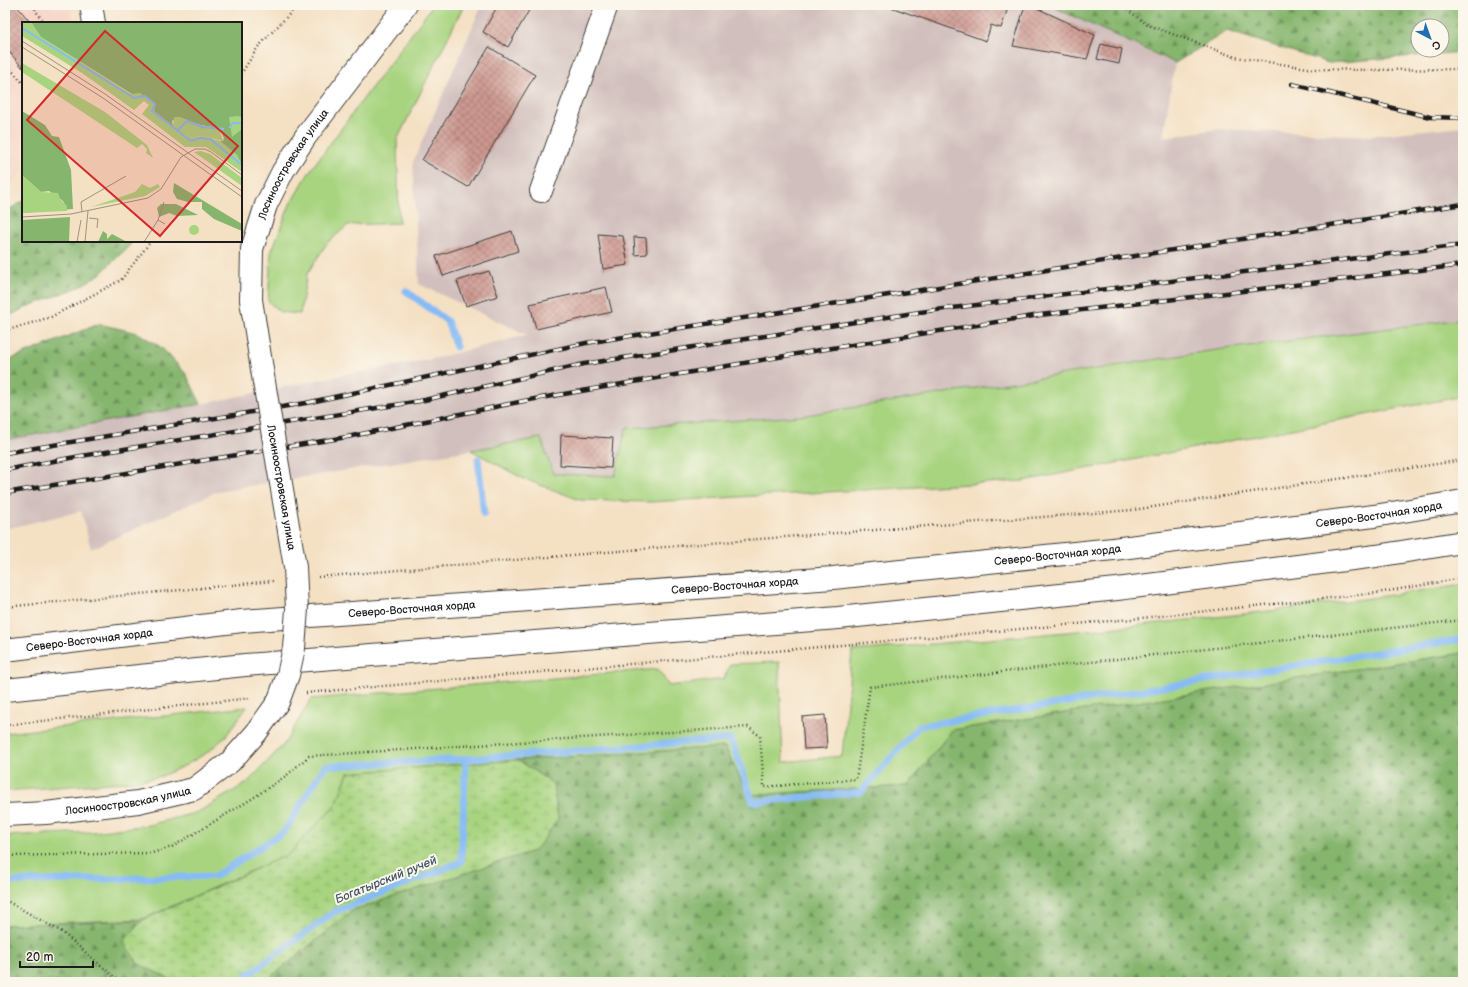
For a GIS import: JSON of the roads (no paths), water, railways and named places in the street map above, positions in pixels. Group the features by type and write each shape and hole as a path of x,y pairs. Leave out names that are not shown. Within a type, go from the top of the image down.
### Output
{"main road":[{"path":"91,5 94,22"},
{"name":"Лосиноостровская улица","path":"5,815 46,813 138,802 194,789 230,762 256,733 278,702 288,675 294,648 297,609 295,567 251,300 252,249 266,205 283,171 306,136 406,5"},
{"path":"542,191 607,5"},
{"name":"Северо-Восточная хорда","path":"5,650 242,621 833,578 1098,551 1374,516 1463,501"},
{"path":"5,690 245,665 838,618 1117,589 1376,556 1463,542"}],"waterway":[{"name":"Богатырский ручей","path":"406,291 447,321 456,347"},
{"name":"Богатырский ручей","path":"478,459 484,514"},
{"path":"5,882 215,876 284,832 325,766 466,759 731,739 753,802 861,792 919,726 1463,639"},
{"name":"Богатырский ручей","path":"238,982 334,912 461,862 466,759"}],"railway":[{"path":"1292,84 1430,117 1463,118"},
{"path":"5,453 306,403 586,343 1463,204"},
{"path":"5,470 81,456 420,401 584,364 920,312 1463,245"},
{"path":"5,493 347,437 529,400 820,350 1040,315 1463,265"}]}
